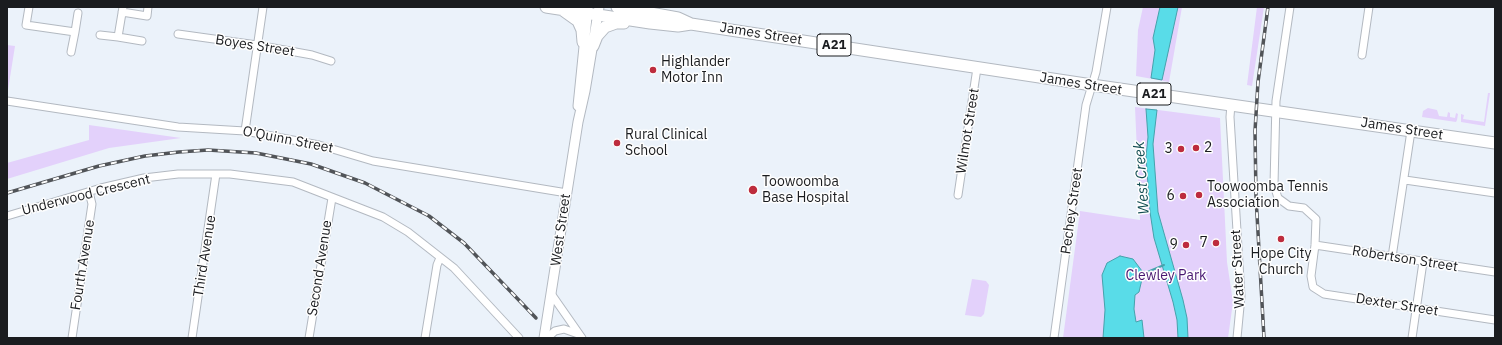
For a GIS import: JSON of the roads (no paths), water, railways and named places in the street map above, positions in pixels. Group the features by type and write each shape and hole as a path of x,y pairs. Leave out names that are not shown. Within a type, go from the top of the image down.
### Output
{"highway":[{"name":"James Street","path":"546,7 593,11 644,22 678,26 691,24"},
{"name":"James Street","path":"623,7 678,18 691,24 977,68 1495,143"},
{"path":"558,9 578,21 588,44 610,24 644,22"}],"main road":[{"name":"West Street","path":"544,337 552,295 578,122 578,94 593,11"}],"street":[{"path":"29,7 26,25 75,32"},
{"path":"118,37 122,10 146,16 148,7"},
{"path":"245,131 263,7"},
{"name":"Pechey Street","path":"1054,338 1086,105 1096,68 1107,7"},
{"path":"1290,7 1275,111 1274,185 1278,198 1289,206 1304,208 1316,219 1315,245"},
{"path":"1362,55 1369,7"},
{"path":"71,52 78,13"},
{"name":"Boyes Street","path":"178,34 257,45 312,55 331,61"},
{"path":"100,35 142,41"},
{"name":"Wilmot Street","path":"958,195 977,68"},
{"name":"O'Quinn Street","path":"7,101 178,127 245,131 319,145 373,161 567,193"},
{"name":"Water Street","path":"1231,104 1230,117 1241,296 1238,338"},
{"path":"1392,257 1405,180 1411,131"},
{"name":"Underwood Crescent","path":"7,216 89,192 144,178 178,174 230,174 293,182 383,217 408,232 480,294 519,338"},
{"name":"Third Avenue","path":"192,338 216,174"},
{"path":"1405,180 1495,193"},
{"name":"Fourth Avenue","path":"72,338 92,204 89,192"},
{"name":"Second Avenue","path":"309,338 332,198"},
{"name":"Robertson Street","path":"1315,245 1495,272"},
{"name":"Dexter Street","path":"1315,245 1310,276 1313,287 1324,294 1495,320"},
{"path":"425,338 437,265 440,258"},
{"path":"1412,338 1423,262"},
{"path":"552,295 580,336"},
{"path":"544,337 555,331 564,329 580,336"}],"water":[{"path":"1160,7 1178,7 1162,80 1151,78 1155,50 1153,38"},
{"path":"1146,109 1157,110 1153,144 1158,212 1183,300 1187,318 1188,338 1178,338 1177,320 1173,302 1154,238 1150,212 1146,157 1148,137"},
{"path":"1120,256 1133,259 1142,271 1139,292 1135,295 1134,309 1136,322 1142,320 1144,338 1103,338 1105,310 1102,275 1107,263"}],"waterway":[{"path":"1145,273 1164,265"}],"railway":[{"path":"1264,338 1256,197 1255,131 1258,82 1268,7"},
{"path":"7,193 99,166 145,156 179,152 208,150 256,153 311,164 365,183 429,216 464,243 536,318"}],"place":[{"name":"Highlander Motor Inn","path":"653,70"},
{"name":"Rural Clinical School","path":"617,143"},
{"name":"2","path":"1196,148"},
{"name":"3","path":"1181,149"},
{"name":"Toowoomba Base Hospital","path":"753,190"},
{"name":"Toowoomba Tennis Association","path":"1199,195"},
{"name":"6","path":"1183,196"},
{"name":"Hope City Church","path":"1281,239"},
{"name":"7","path":"1216,243"},
{"name":"9","path":"1186,245"}],"water label":[{"name":"West Creek","path":"1142,178"}],"park label":[{"name":"Clewley Park","path":"1166,276"}]}
